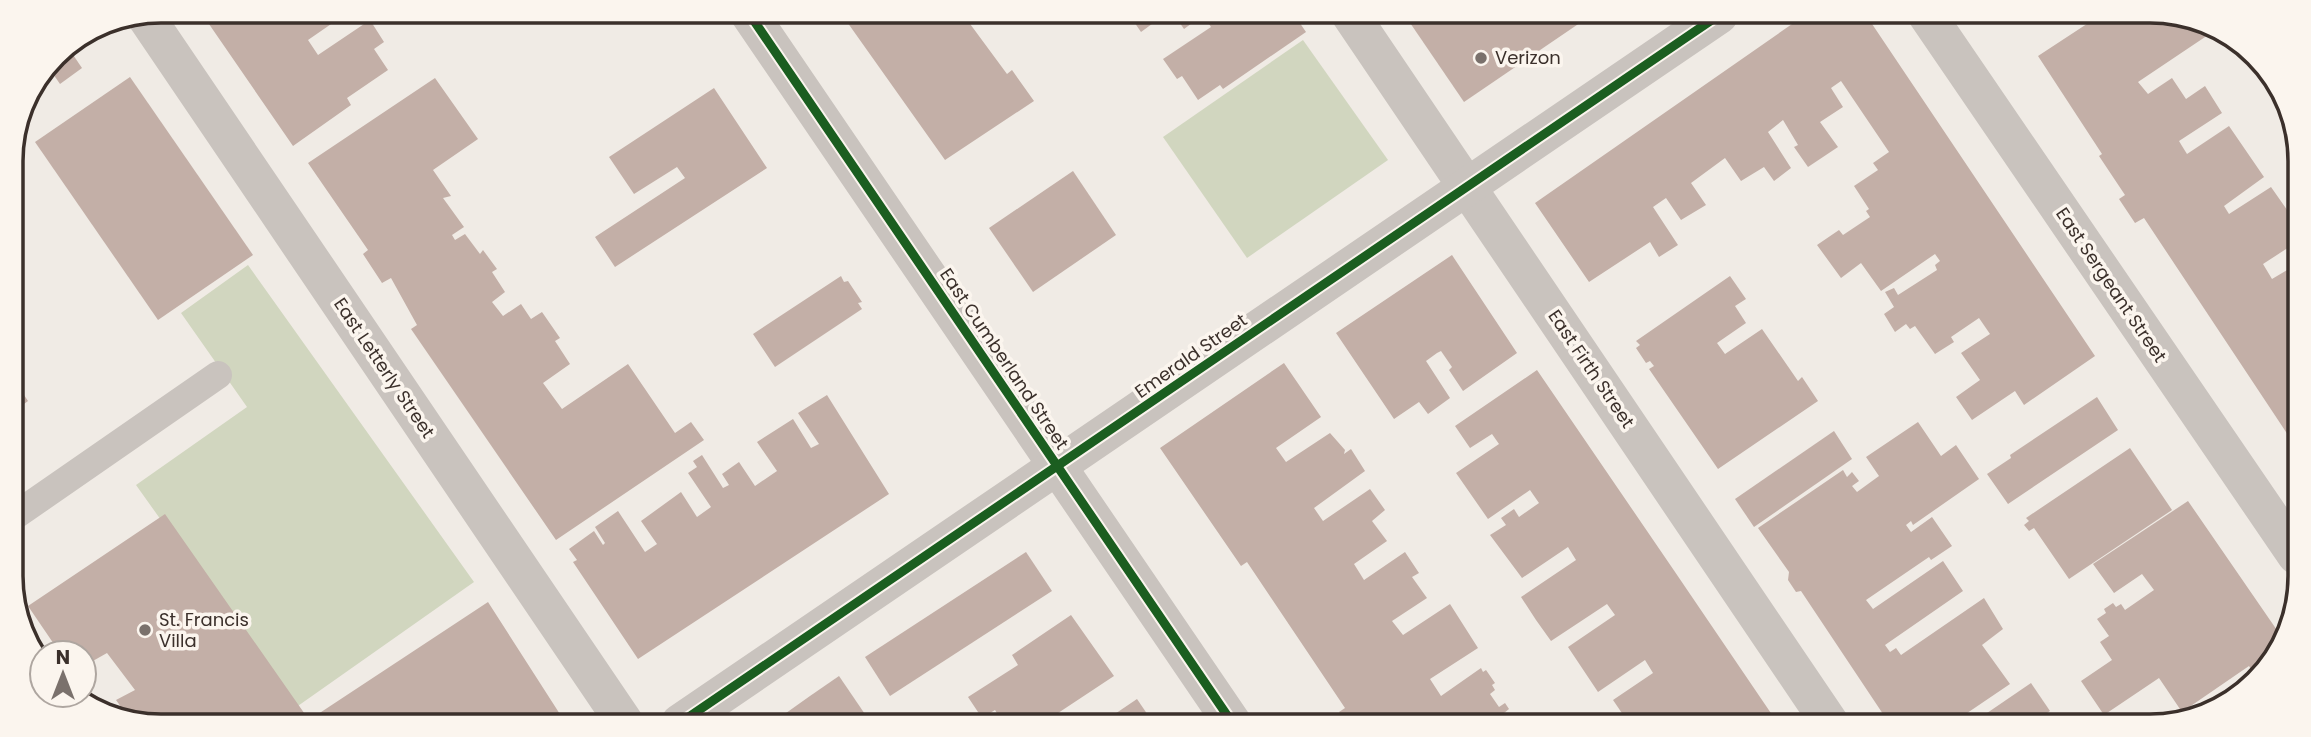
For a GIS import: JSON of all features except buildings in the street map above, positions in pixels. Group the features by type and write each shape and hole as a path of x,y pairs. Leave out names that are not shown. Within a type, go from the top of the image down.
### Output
{"street":[{"name":"East Cumberland Street","path":"756,23 1226,714"},
{"name":"East Firth Street","path":"1356,23 1824,714"},
{"name":"Emerald Street","path":"693,714 1707,23"},
{"name":"East Sergeant Street","path":"1932,23 2288,543"},
{"name":"East Letterly Street","path":"150,24 619,714"}],"lane":[{"path":"23,510 218,374"}],"green space":[{"path":"1303,40 1388,160 1247,258 1163,137"},
{"path":"248,265 474,582 295,708 136,485 247,407 181,313"}],"cycle path":[{"path":"755,23 1226,714"},
{"path":"693,714 1707,23"}],"place":[{"name":"Verizon","path":"1481,58"},
{"name":"St. Francis Villa","path":"145,630"}]}
